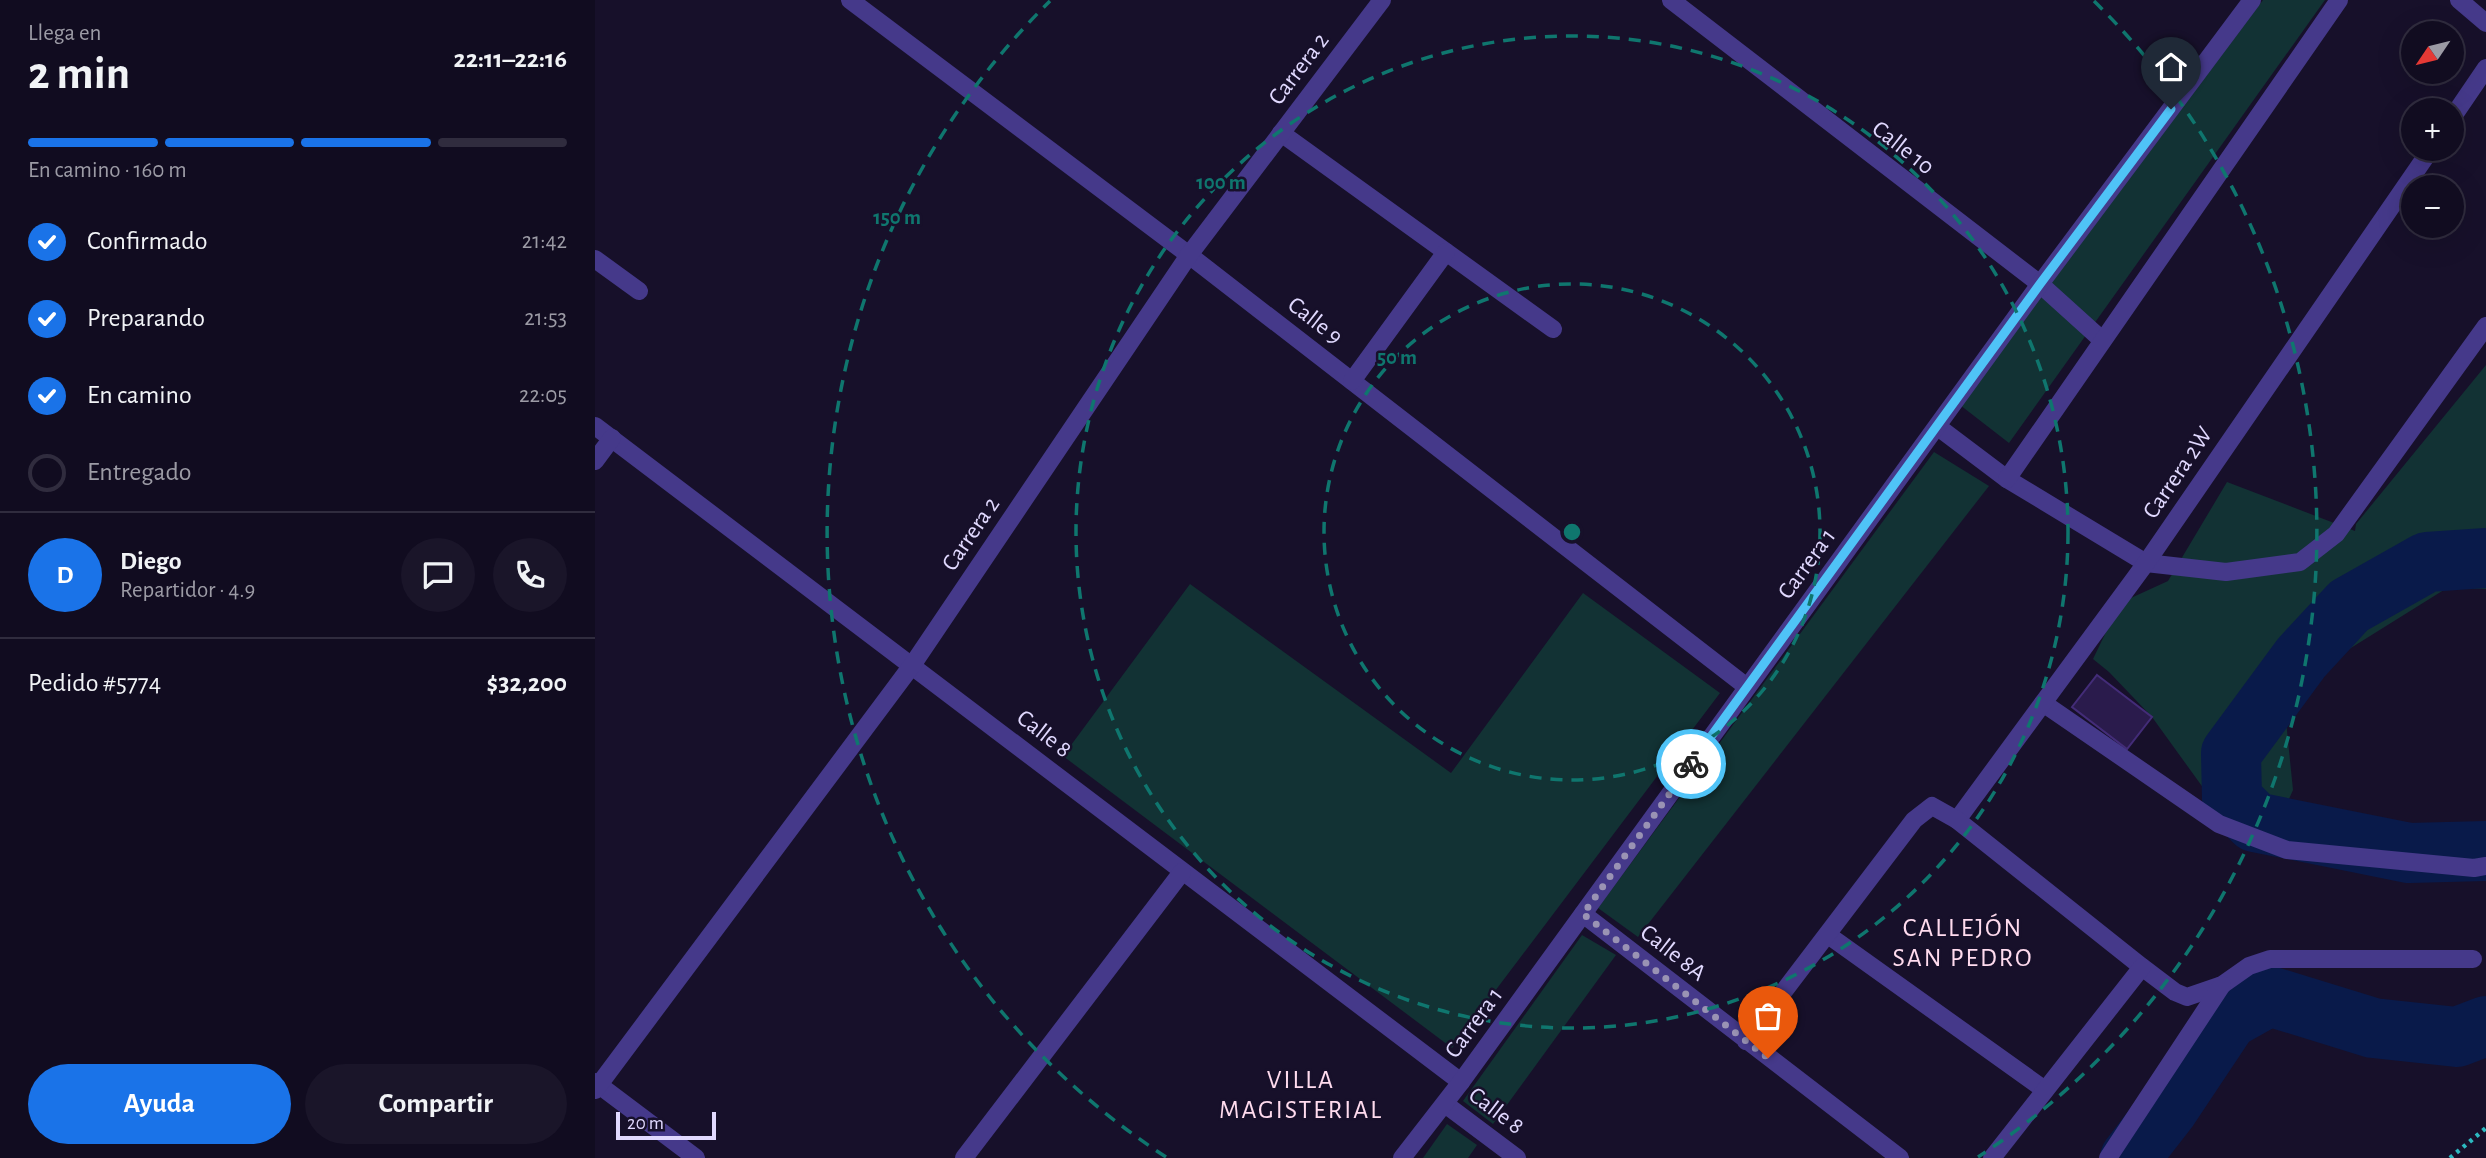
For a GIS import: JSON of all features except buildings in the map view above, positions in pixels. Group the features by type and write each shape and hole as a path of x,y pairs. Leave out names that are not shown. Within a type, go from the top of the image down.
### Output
{"street":[{"name":"Calle 9","path":"850,0 1189,255 1747,687"},
{"name":"Carrera 2","path":"596,1086 913,664 1189,255 1382,0"},
{"name":"Calle 10","path":"1671,0 2040,284 2102,340"},
{"name":"Carrera 1","path":"1402,1158 1445,1104 2040,284 2252,0"},
{"path":"2001,475 2102,340 2339,0"},
{"path":"2459,0 2486,23"},
{"path":"2464,100 2486,68"},
{"path":"1281,134 1553,329"},
{"name":"Carrera 2W","path":"1957,820 2146,563 2423,161"},
{"path":"1352,381 1446,252"},
{"path":"595,259 639,291"},
{"path":"1938,427 2001,475 2146,563 2226,572 2300,562 2336,534 2486,326"},
{"name":"Calle 8","path":"595,426 913,664 1182,872 1461,1082"},
{"path":"595,461 612,438"},
{"path":"2043,703 2219,824 2287,850 2474,868 2486,866"},
{"path":"1746,1041 1913,820 1932,806 1957,820 2142,967 2175,992 2187,997 2222,985 2249,966 2270,959 2473,959"},
{"path":"964,1158 1182,872"},
{"name":"Calle 8A","path":"1583,914 1900,1158"},
{"path":"1828,934 2045,1090"},
{"path":"1992,1158 2142,967"},
{"path":"2108,1158 2222,985"},
{"path":"596,1086 696,1158"},
{"name":"Calle 8","path":"1445,1104 1517,1158"}],"path":[{"path":"2450,1158 2486,1128"}],"green space":[{"path":"2263,0 2325,0 2009,443 1960,405"},
{"path":"2486,365 2486,589 2447,588 2338,656 2286,721 2293,790 2273,835 2217,807 2152,717 2093,659 2120,603 2168,581 2227,482 2355,531 2356,524"},
{"path":"1934,452 1989,486 1638,937 1598,908"},
{"path":"1190,584 1451,773 1583,593 1720,693 1452,1048 1063,756"},
{"path":"1582,935 1616,955 1493,1124 1463,1101"},
{"path":"1447,1124 1477,1145 1468,1158 1423,1158"}],"waterway":[{"path":"2486,558 2427,562 2349,606 2301,658 2231,753 2232,799 2255,822 2409,853 2486,851"},
{"path":"2130,1158 2168,1109 2228,1019 2269,996 2373,1028 2457,1037 2486,1026"}],"way so far":[{"path":"1691,764 1583,914 1768,1058"}],"district":[{"name":"CALLEJÓN SAN PEDRO","path":"1963,943"},
{"name":"VILLA MAGISTERIAL","path":"1301,1095"}],"route":[{"path":"1691,764 2040,284 2171,109"}]}
